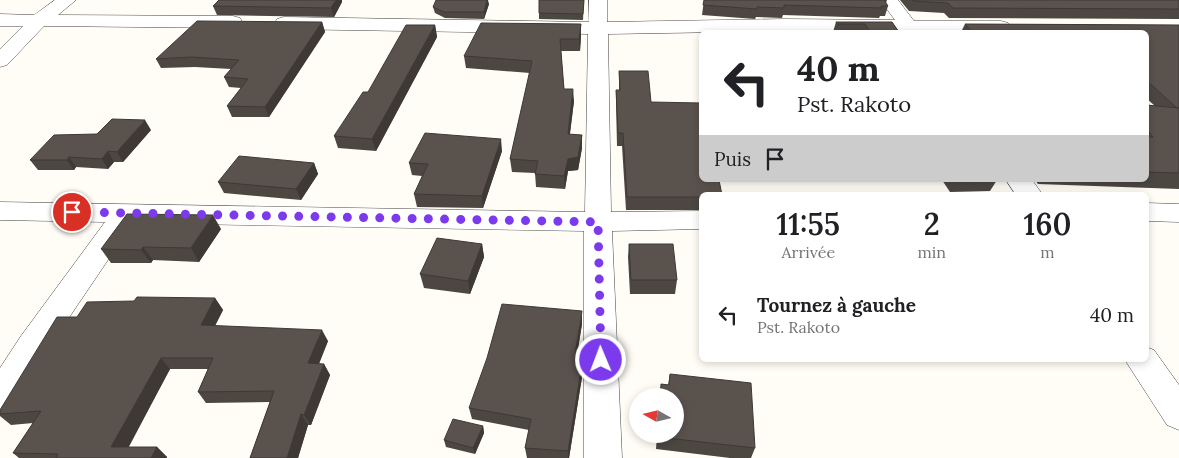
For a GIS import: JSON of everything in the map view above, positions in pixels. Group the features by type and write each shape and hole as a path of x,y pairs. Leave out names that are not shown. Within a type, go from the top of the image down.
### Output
{"street":[{"path":"0,61 40,19 67,0"},
{"path":"598,0 598,222 603,458"},
{"path":"889,0 911,30"},
{"path":"0,20 249,22"},
{"path":"269,23 597,28 786,25 911,30 1015,27"},
{"path":"0,211 598,222 699,220"},
{"path":"1149,212 1179,213"},
{"path":"0,398 32,346 126,213"},
{"path":"1143,362 1179,414"}],"building":[{"path":"219,0 336,0 331,8 213,6"},
{"path":"436,0 487,0 484,12 444,12 433,7"},
{"path":"539,0 584,0 583,14 539,13"},
{"path":"704,0 884,0 888,6 881,6 882,8 784,5 784,8 757,7 757,9 703,5"},
{"path":"912,0 1179,0 1179,9 953,8 948,3"},
{"path":"197,21 322,22 265,107 227,106 248,79 224,77 239,60 191,57 156,59"},
{"path":"836,22 892,22 898,30 869,30 865,24 837,24"},
{"path":"481,23 581,24 579,39 560,39 564,89 573,89 568,134 582,135 578,157 568,159 564,176 535,174 538,161 510,159 532,61 464,56"},
{"path":"965,24 1179,25 1179,108 1149,83 1149,30 970,30"},
{"path":"406,25 435,25 372,139 334,136 363,92 368,92"},
{"path":"619,71 648,71 651,102 699,103 699,182 719,182 721,192 699,192 699,197 627,197 623,133 618,133 616,90 620,90"},
{"path":"1149,105 1179,108 1179,173 1149,172 1149,137 1153,137 1149,132"},
{"path":"112,119 145,120 117,152 108,151 102,159 69,157 67,160 30,160 54,135 97,134"},
{"path":"425,133 501,139 482,196 414,194 428,164 409,163"},
{"path":"239,156 314,163 296,189 218,182"},
{"path":"127,214 213,215 191,248 143,247 141,250 101,249"},
{"path":"437,238 482,244 468,281 420,274"},
{"path":"629,244 673,244 677,280 631,280"},
{"path":"137,297 215,298 201,325 322,330 308,363 324,364 304,415 301,414 287,458 250,458 274,391 198,392 213,358 161,358 111,447 157,447 151,458 56,458 58,454 13,453 41,411 0,414 0,410 57,317 77,317 87,302 134,301"},
{"path":"502,304 582,311 575,355 582,356 582,364 568,451 525,448 531,419 469,408 487,358"},
{"path":"670,374 751,383 755,448 684,440 684,388 661,388 661,384 669,385"},
{"path":"453,419 483,426 473,448 444,440"}],"route":[{"path":"72,212 598,222 601,360"}]}
